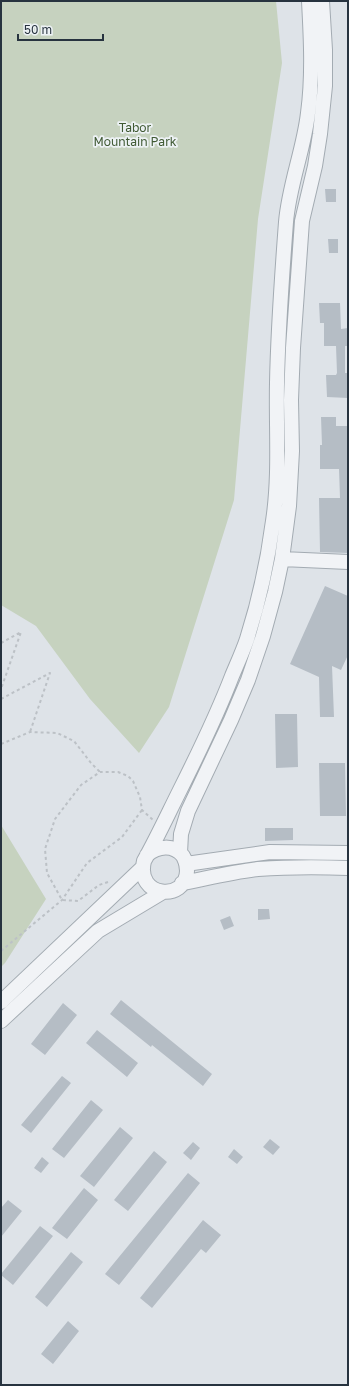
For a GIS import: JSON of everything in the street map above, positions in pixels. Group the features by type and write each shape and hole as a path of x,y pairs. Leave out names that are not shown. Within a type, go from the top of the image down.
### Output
{"street":[{"path":"309,1 311,68 310,97 303,145 293,184 287,219 277,383 278,435 274,520 257,603 246,640 214,721 144,861 142,868 143,876 146,882 151,888 163,892 173,891 182,883 187,874 183,858 181,834 188,811 232,720 248,680 263,636 282,559 289,506 292,451 291,400 293,348 302,221 315,166 325,86 326,50 322,1"},
{"path":"282,559 348,562"},
{"path":"147,855 153,850 167,847 174,849 183,858 270,852 348,852"},
{"path":"182,883 258,869 301,867 348,868"},
{"path":"1,1002 142,868"},
{"path":"1,1021 98,931 163,892"}],"path":[{"path":"1,643 21,632 1,689"},
{"path":"1,699 50,673 30,732"},
{"path":"1,744 30,732 57,733 74,741 100,772"},
{"path":"62,900 47,873 44,849 55,819 81,785 100,772 118,772 128,776 133,781 140,797 142,810 161,828"},
{"path":"1,951 62,900 87,863 122,837 142,810"},
{"path":"62,900 78,901 98,885 113,880 129,881"}],"green space":[{"name":"Tabor Mountain Park","path":"1,1 276,1 282,63 258,219 234,500 169,707 139,753 90,699 36,626 1,605"},
{"path":"1,825 46,899 1,967"}],"building":[{"path":"325,189 336,189 336,202 326,202"},
{"path":"328,239 338,239 338,253 329,253"},
{"path":"319,303 340,303 341,329 348,328 348,346 345,346 345,373 348,373 348,398 327,397 326,375 336,375 337,373 336,346 324,346 324,323 320,323"},
{"path":"321,417 336,417 336,426 348,426 348,553 320,552 319,498 340,498 339,469 320,469 320,445 322,445"},
{"path":"325,586 348,596 348,655 341,670 332,666 334,717 320,717 319,677 290,664"},
{"path":"275,714 297,714 298,767 276,768"},
{"path":"319,763 345,763 346,816 320,816"},
{"path":"265,828 293,828 293,840 265,841"},
{"path":"258,909 269,909 270,919 258,920"},
{"path":"230,916 234,926 224,930 220,920"},
{"path":"121,1000 212,1074 203,1086 110,1014"},
{"path":"63,1003 77,1015 45,1055 31,1044"},
{"path":"97,1030 138,1063 127,1077 86,1043"},
{"path":"62,1076 71,1083 31,1133 21,1125"},
{"path":"91,1100 103,1110 64,1158 52,1149"},
{"path":"120,1127 133,1138 94,1187 80,1176"},
{"path":"270,1139 280,1147 273,1155 263,1147"},
{"path":"193,1142 200,1148 191,1160 183,1153"},
{"path":"234,1149 243,1157 237,1164 228,1157"},
{"path":"154,1151 167,1162 128,1211 114,1200"},
{"path":"42,1157 49,1163 41,1173 34,1168"},
{"path":"188,1173 200,1183 119,1285 105,1274"},
{"path":"84,1188 98,1200 67,1239 52,1228"},
{"path":"8,1200 22,1211 1,1237 1,1208"},
{"path":"203,1220 221,1235 206,1253 201,1249 152,1308 140,1298"},
{"path":"40,1226 53,1236 13,1285 1,1274"},
{"path":"71,1252 83,1262 47,1307 35,1297"},
{"path":"68,1321 79,1331 53,1364 41,1354"}]}
